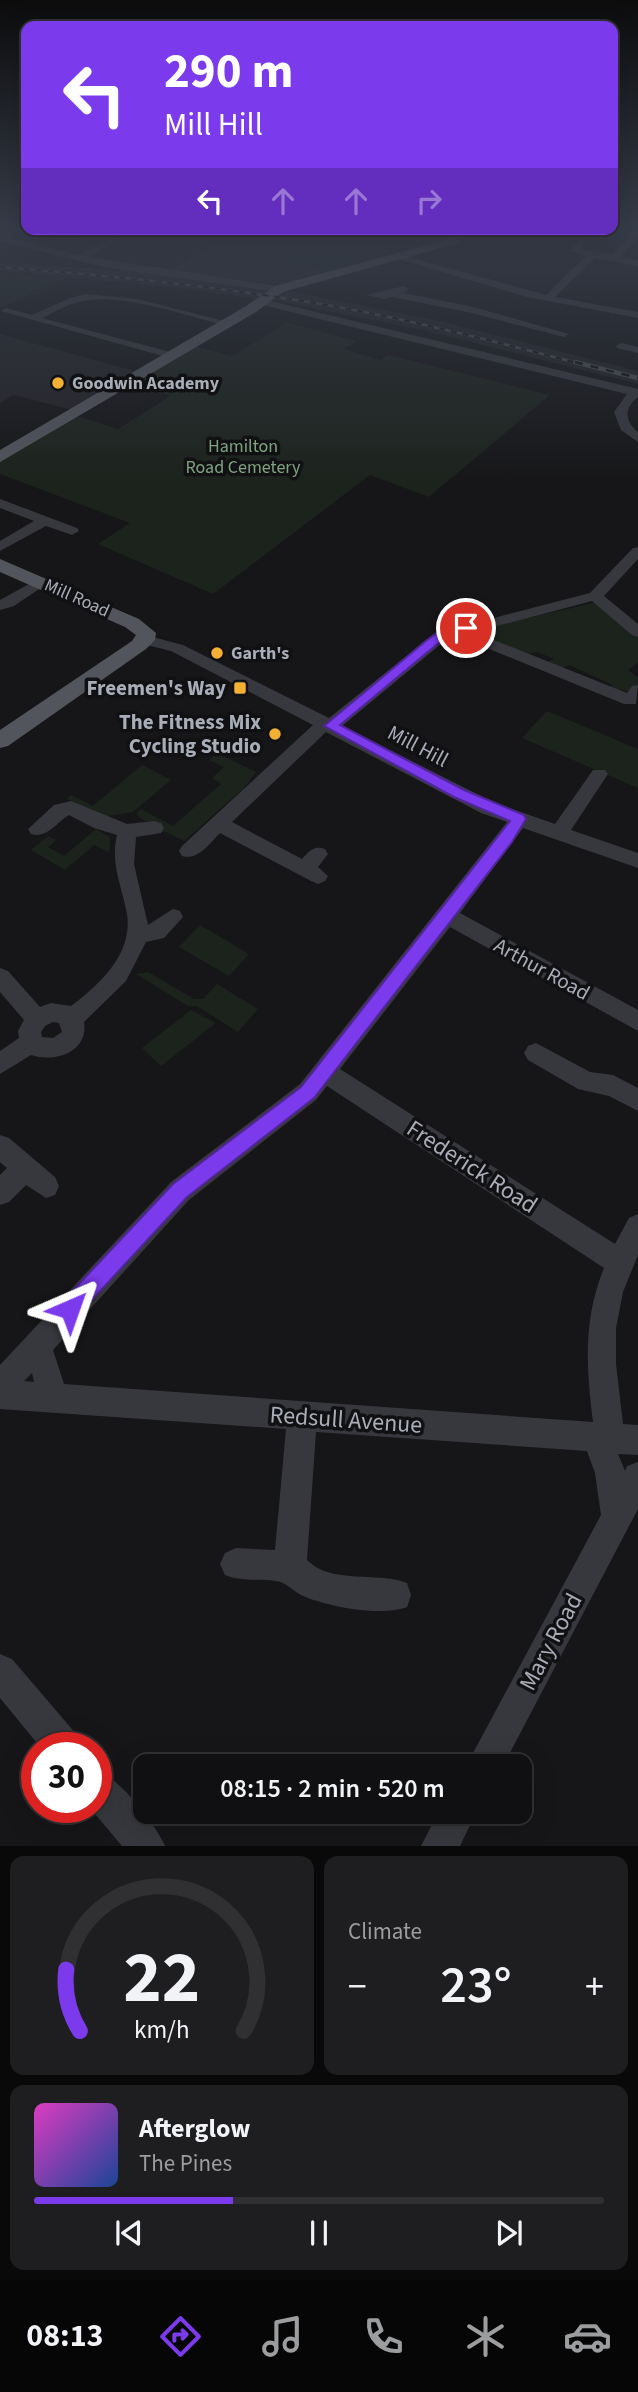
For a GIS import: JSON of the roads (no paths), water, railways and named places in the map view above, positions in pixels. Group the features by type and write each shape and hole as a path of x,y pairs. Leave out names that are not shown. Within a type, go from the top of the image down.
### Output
{"main road":[{"path":"0,457 243,313"},
{"name":"Mill Road","path":"0,565 132,623 146,634 145,640"},
{"path":"3,736 145,640"}],"street":[{"path":"16,313 170,355"},
{"path":"35,317 44,313"},
{"path":"185,313 227,323"},
{"path":"308,313 637,392"},
{"path":"483,313 562,336 576,324"},
{"path":"621,346 638,350"},
{"path":"637,392 623,404 620,412 625,426 638,438"},
{"path":"0,503 72,531"},
{"path":"0,547 44,521"},
{"path":"189,851 255,791 260,782 328,724 432,643 453,631 595,596 638,551"},
{"path":"0,605 9,603 40,582"},
{"path":"595,596 638,632"},
{"path":"469,627 488,643 635,698"},
{"name":"Mill Hill","path":"145,640 177,648 459,794 519,819 638,861"},
{"path":"561,832 599,774"},
{"path":"38,829 61,810 71,808 127,831 154,828"},
{"path":"0,1386 180,1191 308,1092 447,916 519,819"},
{"path":"219,824 311,872 318,853"},
{"path":"71,1019 94,1002 109,985 121,969 137,935 138,918 122,852 127,831"},
{"name":"Arthur Road","path":"447,916 638,1021"},
{"path":"137,935 158,932 173,917"},
{"path":"0,977 37,1018"},
{"path":"59,1012 71,1019 74,1031 59,1048 44,1050 31,1042 29,1031 37,1018 59,1012"},
{"path":"0,1063 31,1042"},
{"path":"536,1053 586,1082 614,1086 638,1100"},
{"name":"Frederick Road","path":"324,1071 620,1263"},
{"path":"0,1146 46,1186"},
{"path":"0,1193 25,1168"},
{"path":"617,1518 610,1473 615,1438 601,1355 602,1322 608,1292 638,1227"},
{"path":"37,1345 54,1398"},
{"name":"Redsull Avenue","path":"0,1394 615,1438"},
{"path":"302,1416 290,1567 298,1578 314,1585 395,1595"},
{"name":"Mary Road","path":"490,1754 638,1477"},
{"path":"236,1564 290,1567"},
{"path":"0,1671 51,1732"},
{"path":"112,1806 146,1846"},
{"path":"440,1846 452,1824"}],"railway":[{"path":"370,313 581,364"},
{"path":"575,362 638,378"}],"place":[{"name":"Goodwin Academy","path":"58,383"},
{"name":"Garth's","path":"217,653"},
{"name":"Freemen's Way","path":"240,688"},
{"name":"The Fitness Mix Cycling Studio","path":"275,734"}],"park label":[{"name":"Hamilton Road Cemetery","path":"243,456"}]}
